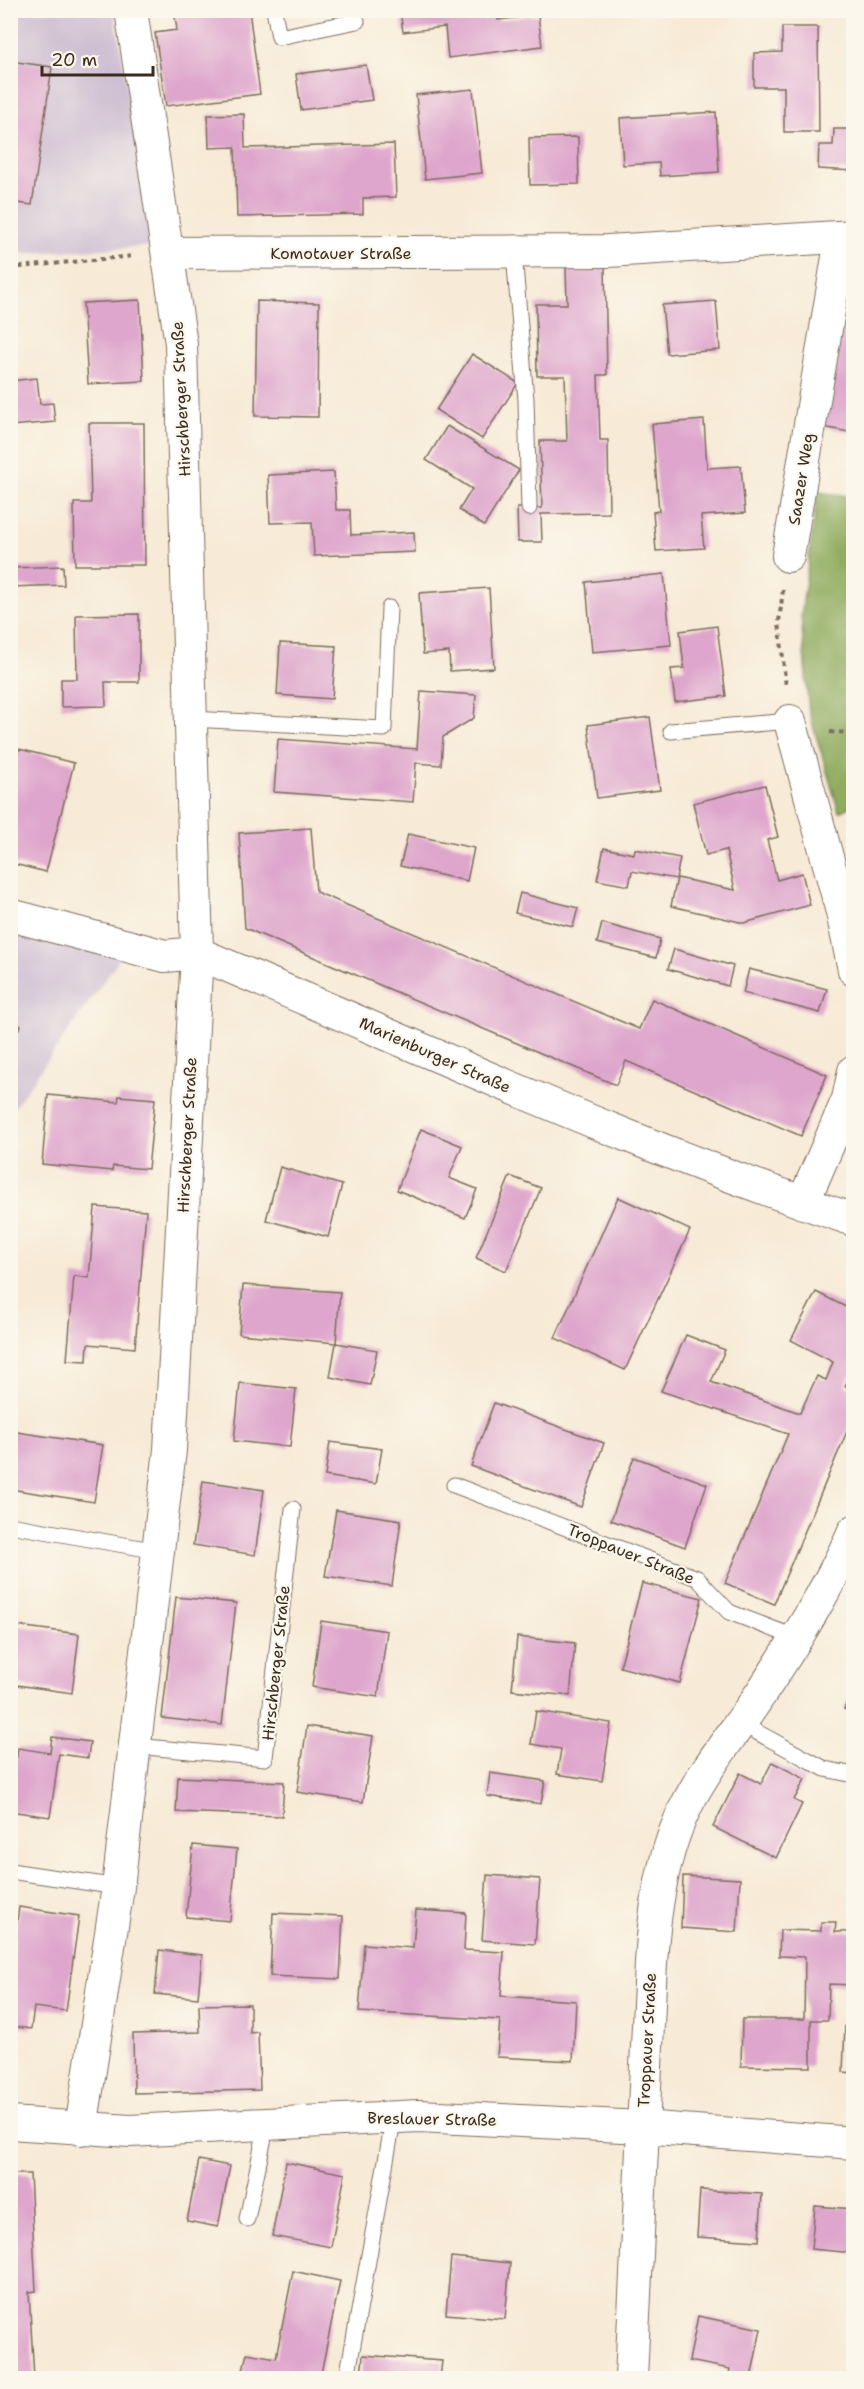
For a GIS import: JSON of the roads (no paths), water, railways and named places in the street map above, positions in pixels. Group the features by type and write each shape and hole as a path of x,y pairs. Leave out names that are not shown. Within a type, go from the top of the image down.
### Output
{"street":[{"name":"Hirschberger Straße","path":"81,2129 118,1887 170,1450 197,953 181,344 131,10"},
{"name":"Komotauer Straße","path":"168,253 608,251 847,237"},
{"name":"Saazer Weg","path":"788,556 847,237"},
{"path":"790,721 842,912 854,970"},
{"name":"Marienburger Straße","path":"10,915 165,956 197,953 525,1095 803,1203 854,1220"},
{"path":"803,1203 848,1099 854,1071"},
{"name":"Troppauer Straße","path":"631,2379 653,1929 661,1879 681,1818 703,1775 797,1638 854,1531"},
{"name":"Breslauer Straße","path":"10,2123 129,2131 394,2116 642,2127 854,2143"}],"lane":[{"path":"274,10 279,37 357,21"},
{"path":"514,253 526,400 530,508"},
{"path":"191,719 384,729 389,608"},
{"path":"671,731 790,721"},
{"name":"Troppauer Straße","path":"454,1485 697,1578 729,1612 797,1638"},
{"name":"Hirschberger Straße","path":"135,1746 266,1758 292,1509"},
{"path":"10,1525 158,1551"},
{"path":"740,1723 825,1769 854,1775"},
{"path":"10,1870 118,1887"},
{"path":"347,2379 394,2116"},
{"path":"247,2219 267,2123"}]}
